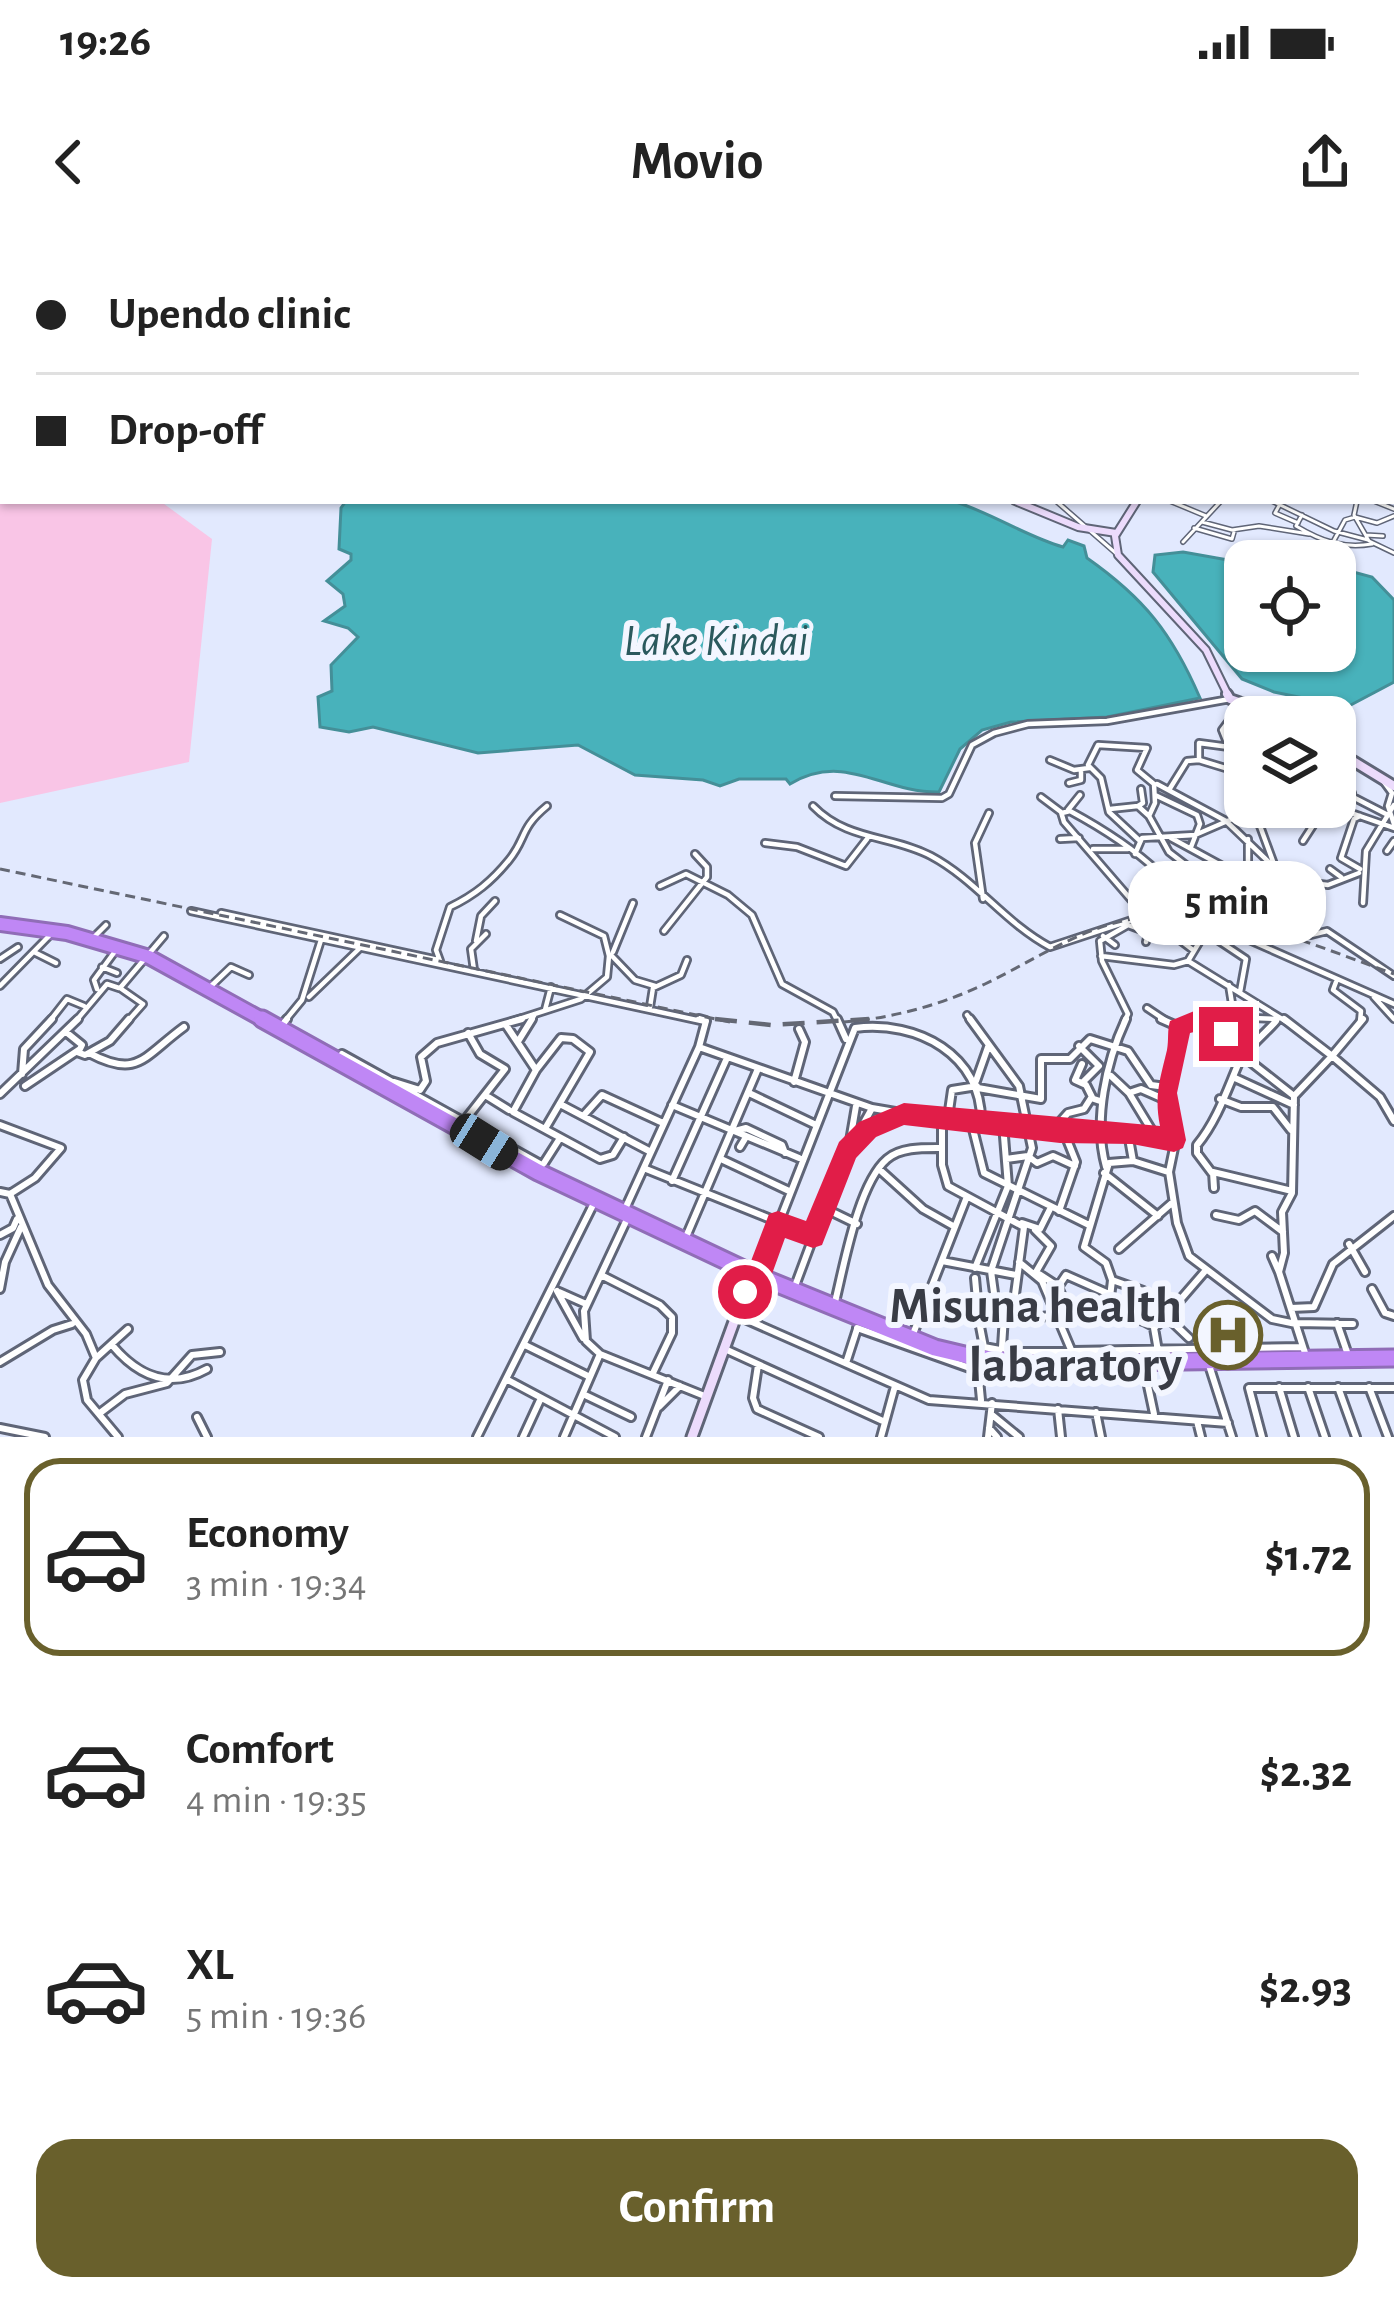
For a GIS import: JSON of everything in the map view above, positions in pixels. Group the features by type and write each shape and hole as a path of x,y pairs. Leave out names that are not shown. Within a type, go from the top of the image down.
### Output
{"highway":[{"path":"0,924 92,938 149,957 595,1201 858,1323 978,1364 1142,1362 1159,1356 1208,1362 1305,1354 1394,1358"}],"main road":[{"path":"1024,504 1094,532 1118,534"},
{"path":"1136,504 1118,534 1118,555 1206,650 1229,696"},
{"path":"1356,763 1394,786"},
{"path":"692,1437 755,1275"}],"street":[{"path":"1060,504 1118,555"},
{"path":"1176,504 1234,531 1251,532 1259,526 1309,534"},
{"path":"1183,542 1218,504"},
{"path":"1276,504 1275,513 1298,523"},
{"path":"1280,504 1394,553"},
{"path":"1355,504 1355,517 1369,540"},
{"path":"1334,540 1345,520 1355,517 1377,523 1393,505"},
{"path":"1302,515 1295,526 1323,540"},
{"path":"1194,529 1232,539 1234,531"},
{"path":"1356,545 1383,536"},
{"path":"1386,549 1393,542"},
{"path":"835,796 942,798 950,794 972,745 994,733 1028,724 1107,721 1224,700"},
{"path":"1199,760 1199,743 1224,746"},
{"path":"1089,768 1098,745 1144,746 1148,751 1138,772 1224,820"},
{"path":"1050,760 1089,768"},
{"path":"1168,790 1187,761 1224,768"},
{"path":"1089,768 1101,778 1109,809 1139,840"},
{"path":"1069,783 1081,780 1081,770"},
{"path":"1363,903 1359,871 1392,793 1381,778"},
{"path":"1149,816 1154,783"},
{"path":"1109,809 1143,803 1141,789"},
{"path":"1080,795 1065,812 1064,822 1101,853 1131,852"},
{"path":"1155,795 1191,810"},
{"path":"1041,797 1106,827 1202,925 1246,959 1240,992"},
{"path":"1182,797 1200,822 1191,847"},
{"path":"1356,798 1394,826"},
{"path":"1356,807 1363,800"},
{"path":"1356,815 1385,815 1394,805"},
{"path":"440,961 436,952 449,907 481,892 509,860 525,824 547,806"},
{"path":"813,806 829,824 934,858 1018,930 1050,947 1147,913 1202,925 1234,918 1311,935 1327,931 1394,976"},
{"path":"1138,806 1162,835 1169,852 1186,865"},
{"path":"982,899 974,843 989,813"},
{"path":"1359,871 1341,858 1354,819 1360,816"},
{"path":"1131,852 1139,840 1192,836 1224,822"},
{"path":"1235,828 1275,869"},
{"path":"1263,828 1275,869"},
{"path":"1303,841 1311,828"},
{"path":"1162,835 1240,875 1263,877"},
{"path":"1060,839 1079,838"},
{"path":"765,843 797,847 846,866 867,839"},
{"path":"1147,913 1202,925 1216,920 1240,894 1240,875 1248,865 1248,839"},
{"path":"1387,851 1394,841"},
{"path":"1090,848 1099,865 1147,913 1193,950"},
{"path":"664,931 705,883 707,867 695,854"},
{"path":"1255,920 1254,896 1263,877 1275,869"},
{"path":"1330,869 1341,878"},
{"path":"1312,883 1328,885 1359,871"},
{"path":"1146,941 1151,892 1175,874 1186,873 1208,887 1234,918"},
{"path":"660,886 685,874 752,915 779,980 835,1013 846,1039 842,1073 826,1095 755,1275"},
{"path":"473,968 471,949 481,916 495,901"},
{"path":"388,1080 420,1090 426,1082 422,1055 437,1043 569,1005 600,986 633,903"},
{"path":"191,911 473,968"},
{"path":"220,913 706,1021 699,1047 649,1151 586,1304 586,1341"},
{"path":"560,915 604,935 612,956 629,969 632,978 652,987 681,975 687,960"},
{"path":"1216,920 1394,1004"},
{"path":"92,938 106,925"},
{"path":"1103,936 1128,925 1161,937 1168,930"},
{"path":"1188,961 1202,925"},
{"path":"0,986 52,932"},
{"path":"476,940 486,934"},
{"path":"120,988 164,936"},
{"path":"1103,936 1115,945"},
{"path":"1103,936 1101,956 1128,1014 1109,1056 1111,1076 1096,1134 1104,1170 1084,1249 1106,1263 1112,1280 1108,1315"},
{"path":"305,1001 315,947 322,939"},
{"path":"100,991 93,983 121,946"},
{"path":"1,958 18,947"},
{"path":"278,1028 362,947"},
{"path":"34,952 56,963"},
{"path":"1101,956 1174,964 1188,961 1332,1056 1379,1097 1394,1121"},
{"path":"1,958 19,966"},
{"path":"102,967 117,973"},
{"path":"208,988 230,968 249,974"},
{"path":"1279,1272 1282,1209 1292,1191 1294,1096 1364,1019 1333,990 1338,981"},
{"path":"0,1094 66,1032 84,1006 109,983 143,1004 110,1041 89,1052"},
{"path":"1229,985 1231,1027 1246,1055"},
{"path":"544,1010 551,986"},
{"path":"650,1007 652,987"},
{"path":"1372,995 1394,1019"},
{"path":"22,1074 24,1049 34,1043 67,999 84,1006"},
{"path":"1148,1007 1156,1018 1179,1027 1204,1016 1231,1027 1279,1018"},
{"path":"514,1040 535,1014"},
{"path":"967,1015 1011,1074 1027,1126 1030,1157 992,1271 1004,1316"},
{"path":"1214,1187 1212,1173 1196,1148 1213,1126 1220,1099 1246,1055 1279,1018"},
{"path":"501,1024 536,1070"},
{"path":"846,1039 860,1026 892,1025 940,1046 978,1083 1001,1095 1019,1093 1041,1099 1041,1059 1070,1059 1090,1039 1128,1051 1151,1085 1166,1087"},
{"path":"77,1052 89,1052 123,1068 184,1027"},
{"path":"1179,1027 1180,1043 1166,1087 1174,1140 1169,1172 1189,1256 1272,1319 1353,1324"},
{"path":"1231,1027 1225,1041 1294,1096"},
{"path":"794,1082 805,1042 799,1029"},
{"path":"25,1086 77,1052 82,1045 66,1032"},
{"path":"464,1122 505,1068 480,1054 468,1033"},
{"path":"512,1110 562,1037 589,1050 589,1059 544,1129"},
{"path":"1079,1046 1100,1066 1082,1083"},
{"path":"699,1047 872,1108 945,1120 1174,1140"},
{"path":"988,1047 978,1083 981,1169 1089,1225"},
{"path":"342,1054 540,1169 560,1138"},
{"path":"141,1058 152,1064"},
{"path":"672,1181 728,1058"},
{"path":"1082,1064 1075,1078 1102,1102"},
{"path":"683,1242 758,1069"},
{"path":"1111,1076 1129,1093 1157,1140"},
{"path":"1235,1078 1294,1105"},
{"path":"0,1081 12,1084"},
{"path":"978,1083 952,1090 945,1120 944,1180 967,1198 1035,1229 1051,1246 1036,1272"},
{"path":"1129,1093 1141,1089 1166,1100"},
{"path":"748,1092 814,1124"},
{"path":"485,1095 501,1109 512,1110 603,1159 613,1155 624,1138"},
{"path":"584,1115 602,1095 663,1124"},
{"path":"1035,1229 1055,1209 1075,1166 1071,1145 1060,1132 1062,1118 1083,1110 1092,1097"},
{"path":"1220,1099 1241,1107 1273,1107 1291,1130"},
{"path":"560,1104 649,1151"},
{"path":"855,1104 857,1135"},
{"path":"672,1105 801,1159"},
{"path":"849,1147 872,1108"},
{"path":"857,1135 904,1114"},
{"path":"793,1291 857,1118"},
{"path":"975,1268 1008,1186 1003,1124"},
{"path":"0,1125 61,1148 35,1178 10,1194 0,1192"},
{"path":"734,1130 743,1127 779,1143 785,1154"},
{"path":"1128,1133 1133,1161"},
{"path":"740,1148 746,1136"},
{"path":"833,1308 857,1224 879,1170 901,1152 943,1148"},
{"path":"1006,1159 1030,1157 1037,1163 1053,1156 1075,1166"},
{"path":"721,1159 790,1190"},
{"path":"1104,1170 1113,1161 1133,1161 1169,1172"},
{"path":"643,1168 813,1236"},
{"path":"879,1170 888,1172 928,1214 955,1227"},
{"path":"1104,1170 1158,1216"},
{"path":"1212,1173 1292,1191"},
{"path":"10,1194 48,1285 86,1334 96,1358"},
{"path":"911,1339 967,1198"},
{"path":"477,1437 595,1201"},
{"path":"1119,1249 1173,1202"},
{"path":"824,1208 857,1224"},
{"path":"1216,1215 1239,1220 1256,1211 1283,1232"},
{"path":"1291,1307 1314,1306 1322,1276 1349,1244 1394,1216"},
{"path":"0,1235 19,1223"},
{"path":"0,1289 2,1269 19,1223"},
{"path":"1002,1350 1022,1223"},
{"path":"1349,1244 1365,1272"},
{"path":"974,1278 984,1347 1159,1356 1305,1354 1272,1256"},
{"path":"942,1261 1016,1275"},
{"path":"1018,1262 1058,1287 1070,1315"},
{"path":"1154,1328 1206,1270"},
{"path":"1036,1272 1072,1354"},
{"path":"1058,1287 1072,1274 1109,1294"},
{"path":"601,1275 660,1305 672,1318 672,1333 652,1374"},
{"path":"1112,1280 1149,1294 1190,1338"},
{"path":"1372,1289 1384,1312 1394,1316"},
{"path":"554,1290 586,1304"},
{"path":"554,1290 568,1317 600,1354 707,1397"},
{"path":"927,1299 1004,1316 1144,1318 1154,1328 1159,1356"},
{"path":"736,1316 929,1400 1228,1423"},
{"path":"847,1364 858,1323 978,1364 981,1402"},
{"path":"1337,1323 1350,1359"},
{"path":"0,1362 19,1357 56,1327 75,1324"},
{"path":"118,1437 83,1392 84,1374 128,1329"},
{"path":"112,1345 127,1364 167,1383"},
{"path":"523,1345 590,1377"},
{"path":"724,1349 885,1423"},
{"path":"167,1383 192,1354 220,1352"},
{"path":"564,1437 600,1354"},
{"path":"1142,1362 1155,1416"},
{"path":"1208,1362 1232,1437"},
{"path":"758,1365 753,1398 757,1409 819,1437"},
{"path":"100,1413 130,1391 184,1382 207,1369"},
{"path":"506,1379 615,1437"},
{"path":"646,1437 668,1380"},
{"path":"657,1409 680,1385"},
{"path":"881,1437 895,1386"},
{"path":"1279,1387 1294,1437"},
{"path":"1308,1387 1325,1437"},
{"path":"1338,1387 1355,1437"},
{"path":"1369,1387 1388,1437"},
{"path":"1262,1437 1248,1389 1394,1388"},
{"path":"583,1394 631,1417"},
{"path":"523,1437 542,1398"},
{"path":"992,1403 988,1433 998,1437"},
{"path":"1058,1409 1061,1437"},
{"path":"1096,1412 1101,1437"},
{"path":"991,1414 1019,1437"},
{"path":"197,1417 207,1437"},
{"path":"1197,1420 1201,1437"},
{"path":"0,1428 45,1437"}],"shaded area":[{"path":"0,504 164,504 212,539 189,762 0,803"}],"water":[{"name":"Lake Kindai","path":"344,504 961,504 1063,547 1068,540 1084,546 1087,558 1154,619 1179,654 1200,698 1107,717 1011,722 982,730 960,749 939,792 828,771 790,784 786,779 739,779 720,786 703,780 635,775 578,745 478,753 373,727 349,732 320,727 318,697 332,691 331,665 358,637 348,628 324,621 345,606 343,594 327,581 351,560 351,554 339,549"},
{"path":"1183,552 1224,559 1224,657 1153,572 1155,555"},
{"path":"1356,573 1372,577 1394,600 1394,682 1356,702 1356,696 1293,696 1242,679 1236,672 1356,672"}],"railway":[{"path":"0,869 716,1019"},
{"path":"861,1019 951,998 1083,934 1146,917 1178,915 1241,923 1394,974"},
{"path":"716,1019 771,1025 861,1019"},
{"path":"716,1019 730,1022"},
{"path":"844,1022 861,1019"},
{"path":"861,1019 869,1019"}],"place":[{"name":"Misuna health labaratory","path":"1228,1335"}],"route":[{"path":"745,1292 752,1273 758,1276 778,1223 813,1236 847,1150 868,1130 904,1114 1060,1132 1132,1132 1174,1140 1166,1093 1180,1043 1178,1028 1204,1016 1220,1017 1226,1018 1226,1034"}]}
